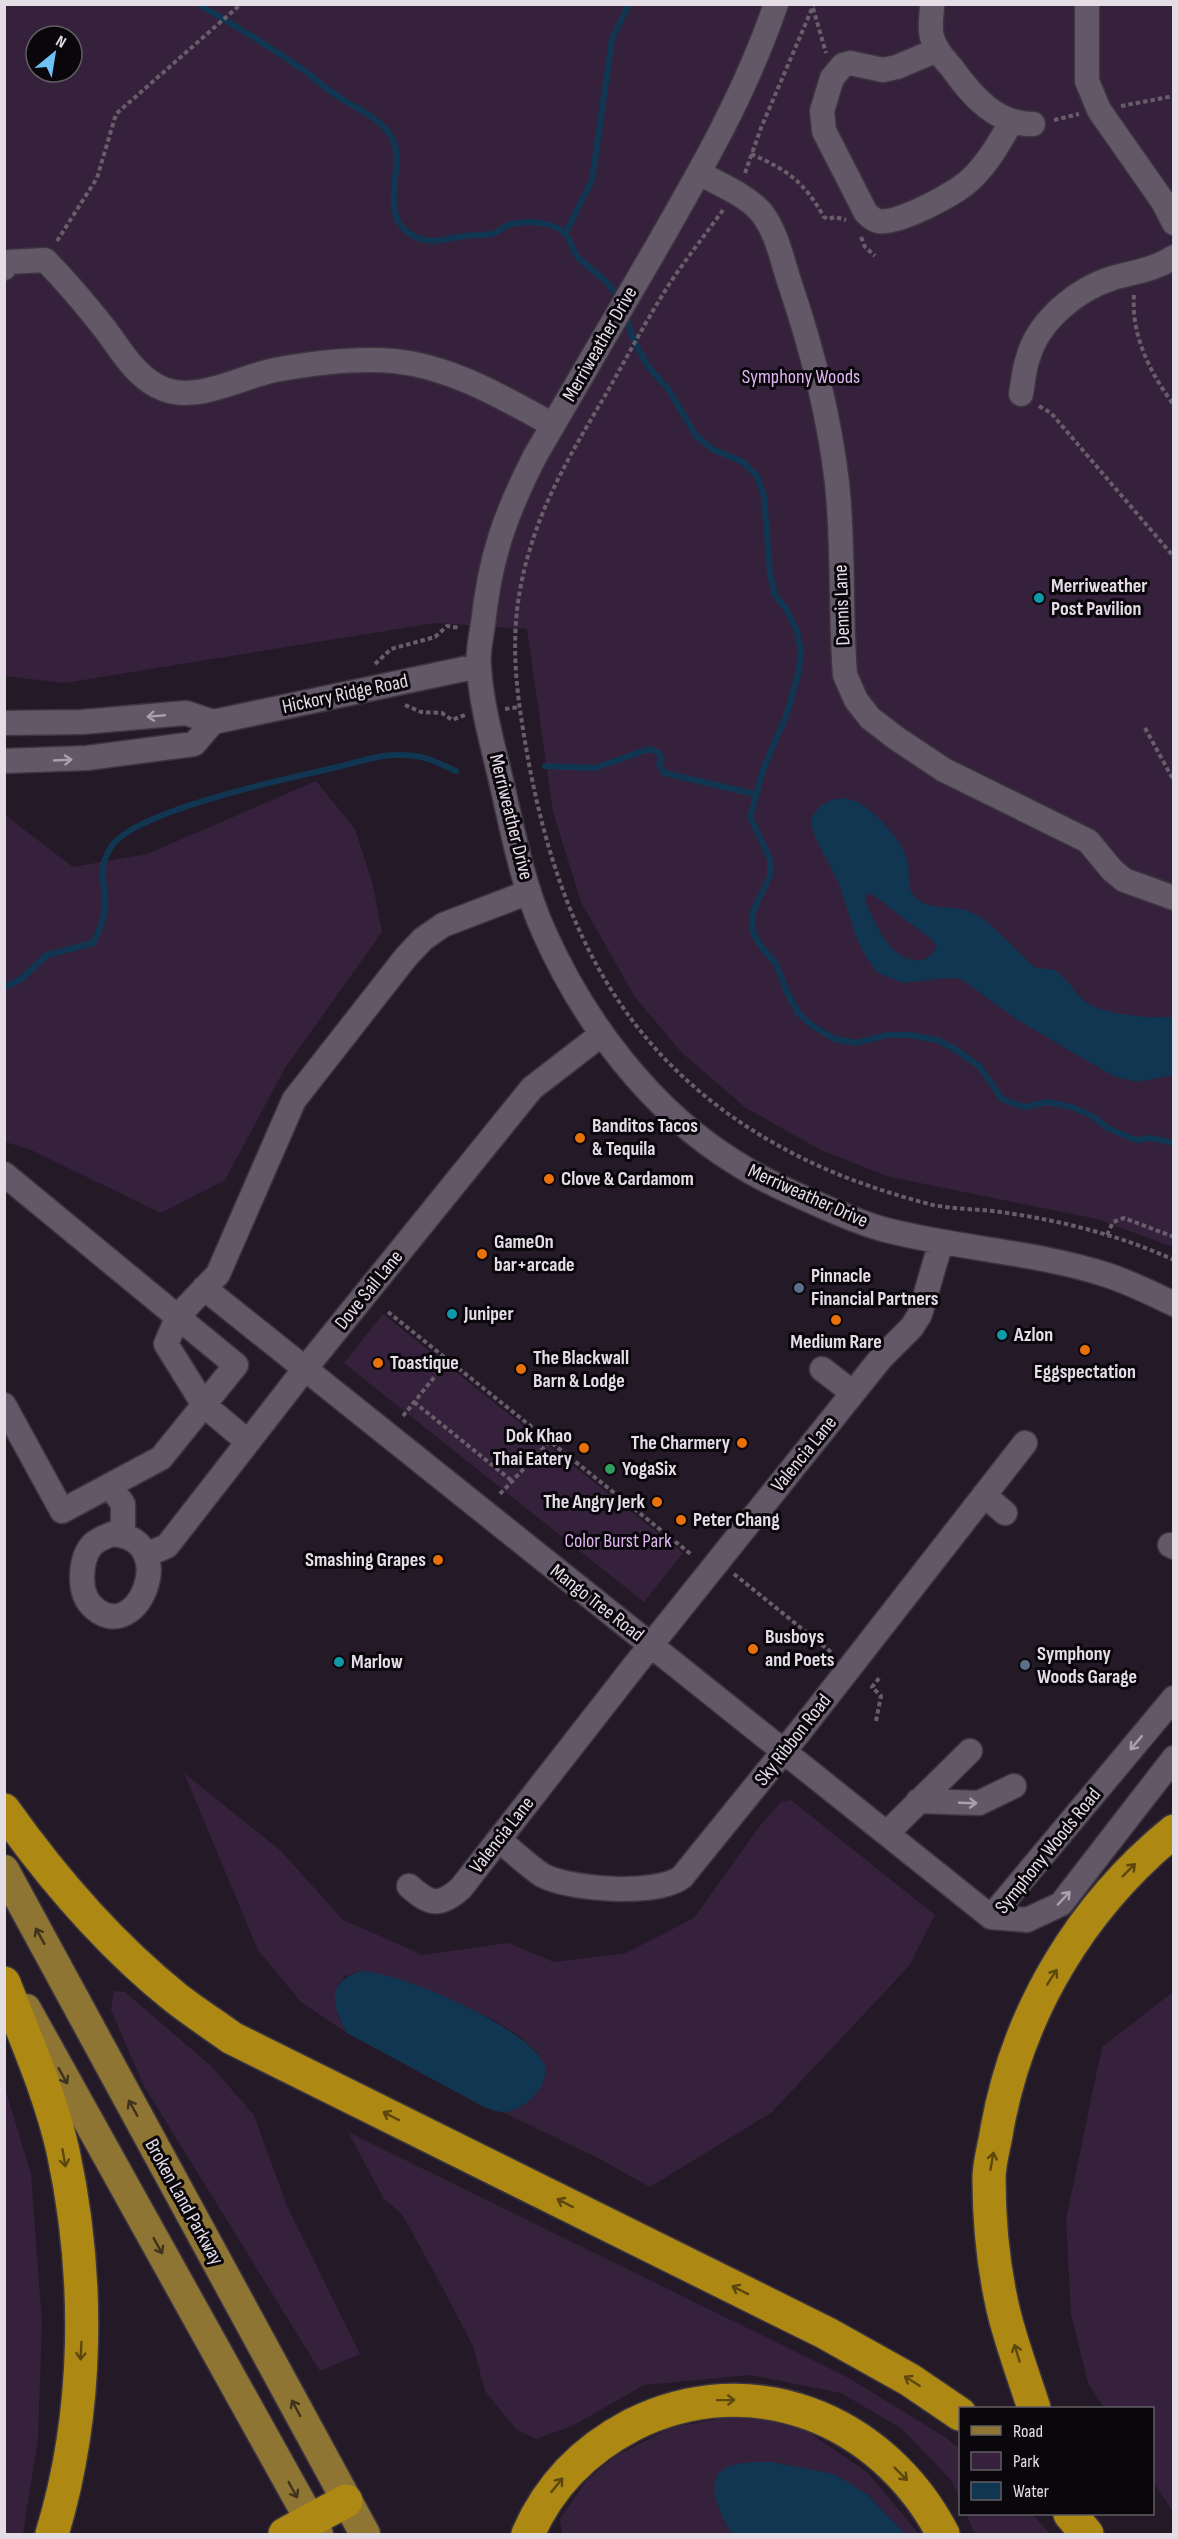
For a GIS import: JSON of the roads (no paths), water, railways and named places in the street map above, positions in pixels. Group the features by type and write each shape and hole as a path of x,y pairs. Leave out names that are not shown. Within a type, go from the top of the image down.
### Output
{"highway":[{"path":"4,1810 76,1903 124,1951 176,1998 232,2038 826,2333 910,2380 959,2413"},
{"path":"1033,2407 1004,2312 994,2244 989,2176 1001,2107 1020,2041 1040,1995 1080,1932 1116,1884 1173,1831"},
{"path":"4,1983 47,2096 63,2151 81,2282 81,2349 76,2416 52,2535"},
{"path":"528,2535 554,2488 578,2460 611,2436 643,2420 677,2407 707,2400 741,2400 776,2404 813,2415 854,2436 878,2452 906,2478 929,2509 943,2535"},
{"path":"304,2530 346,2501"},
{"path":"1071,2515 1087,2535"},
{"path":"1084,2515 1094,2535"}],"main road":[{"name":"Broken Land Parkway","path":"4,1870 365,2535"},
{"path":"4,1970 304,2530"}],"street":[{"name":"Merriweather Drive","path":"776,4 752,69 699,173 553,425 511,504 495,549 486,597 478,666 491,735 529,892 543,930 564,973 602,1034 667,1108 701,1139 736,1163 795,1194 883,1229 1044,1260 1109,1276 1173,1304"},
{"path":"932,4 931,26 937,50 978,100 1022,123 958,190 915,212 879,221 872,218 860,205 824,130 822,111 835,71 850,63 872,69 897,67 937,50"},
{"path":"1087,4 1087,81 1099,110 1162,200 1173,223"},
{"name":"Dennis Lane","path":"699,173 745,199 767,220 806,329 827,416 837,485 845,675 856,700 870,718 944,770 1088,841 1113,870 1125,880 1173,898"},
{"path":"1021,394 1028,358 1035,341 1046,325 1066,304 1086,290 1112,279 1159,267 1173,257"},
{"path":"4,268 9,262 45,260 70,285 138,372 157,386 174,392 194,393 275,370 337,362 393,361 429,367 462,377 553,425"},
{"name":"Hickory Ridge Road","path":"4,723 82,722 186,713 213,722 478,666"},
{"path":"4,761 87,758 194,744 213,722"},
{"path":"248,1442 204,1405 165,1344 177,1316 218,1274 294,1100 406,957 423,939 442,925 529,892"},
{"name":"Dove Sail Lane","path":"146,1555 167,1545 304,1370 532,1088 602,1034"},
{"path":"4,1174 236,1365 161,1458 62,1511 4,1405"},
{"name":"Valencia Lane","path":"409,1886 426,1900 438,1902 449,1898 461,1888 651,1645 881,1358 912,1327 920,1314 941,1242"},
{"name":"Mango Tree Road","path":"204,1288 991,1917"},
{"path":"822,1369 853,1393"},
{"name":"Sky Ribbon Road","path":"499,1840 543,1875 567,1885 618,1888 667,1885 675,1882 688,1871 783,1753 1025,1443"},
{"path":"110,1486 123,1504 123,1535"},
{"path":"984,1495 1005,1513"},
{"path":"112,1534 123,1535 134,1539 146,1555 148,1565 145,1593 141,1602 124,1614 104,1614 95,1610 83,1592 82,1581 87,1553 93,1544 102,1538 112,1534"},
{"name":"Symphony Woods Road","path":"991,1917 1173,1698"},
{"path":"887,1833 970,1751"},
{"name":"Symphony Woods Road","path":"991,1917 1027,1920 1061,1904 1173,1758"},
{"path":"918,1801 979,1803 1014,1786"}],"water":[{"path":"834,799 848,799 866,807 884,823 904,851 911,890 916,898 929,905 967,910 981,917 1033,966 1057,972 1089,1004 1128,1015 1173,1018 1173,1075 1136,1082 1113,1076 1016,1019 961,979 946,978 903,983 878,973 866,957 856,937 839,884 813,833 811,817 821,805","holes":["872,894 937,946 926,958 909,959 900,955 885,940 879,930 865,901 866,895"]},
{"path":"361,1971 401,1980 428,1990 455,2001 506,2029 525,2042 538,2055 544,2065 543,2083 525,2104 509,2111 497,2111 484,2107 347,2033 335,2004 335,1996 342,1982"},
{"path":"771,2462 834,2474 867,2494 905,2534 732,2534 719,2508 714,2489 720,2472 733,2465"}],"waterway":[{"path":"198,4 280,54 382,125 392,138 396,149 394,204 396,217 403,228 416,237 434,241 468,235 492,234 508,225 522,222 553,226 565,233 578,257 606,282 619,299"},
{"path":"565,234 592,180 612,39 629,4"},
{"path":"626,313 632,337 647,365 668,389 697,437 714,450 743,462 757,476 764,496 770,574 775,595 786,609 797,631 801,652 798,675 786,716 763,770 750,817 770,859 770,876 753,911 752,930 760,945 776,964 799,1014 814,1027 835,1039 855,1043 887,1035 910,1035 937,1040 955,1049 980,1067 1002,1099 1024,1107 1048,1102 1072,1107 1092,1116 1108,1128 1136,1140 1151,1138 1174,1143"},
{"path":"545,766 595,768 649,749 658,752 661,757 659,764 664,773 755,794"},
{"path":"4,987 20,980 47,955 93,943 103,919 105,895 102,870 106,856 111,847 125,834 149,821 179,809 249,788 380,756 420,757 456,771"}],"place":[{"name":"Merriweather Post Pavilion","path":"1039,598"},
{"name":"Banditos Tacos & Tequila","path":"580,1138"},
{"name":"Clove & Cardamom","path":"549,1179"},
{"name":"GameOn bar+arcade","path":"482,1254"},
{"name":"Pinnacle Financial Partners","path":"799,1288"},
{"name":"Juniper","path":"452,1314"},
{"name":"Medium Rare","path":"836,1320"},
{"name":"Azlon","path":"1002,1335"},
{"name":"Eggspectation","path":"1085,1350"},
{"name":"Toastique","path":"378,1363"},
{"name":"The Blackwall Barn & Lodge","path":"521,1369"},
{"name":"The Charmery","path":"742,1443"},
{"name":"Dok Khao Thai Eatery","path":"584,1448"},
{"name":"YogaSix","path":"610,1469"},
{"name":"The Angry Jerk","path":"657,1502"},
{"name":"Peter Chang","path":"681,1520"},
{"name":"Smashing Grapes","path":"438,1560"},
{"name":"Busboys and Poets","path":"753,1649"},
{"name":"Marlow","path":"339,1662"},
{"name":"Symphony Woods Garage","path":"1025,1665"}],"park label":[{"name":"Symphony Woods","path":"801,377"},
{"name":"Color Burst Park","path":"618,1541"}]}
